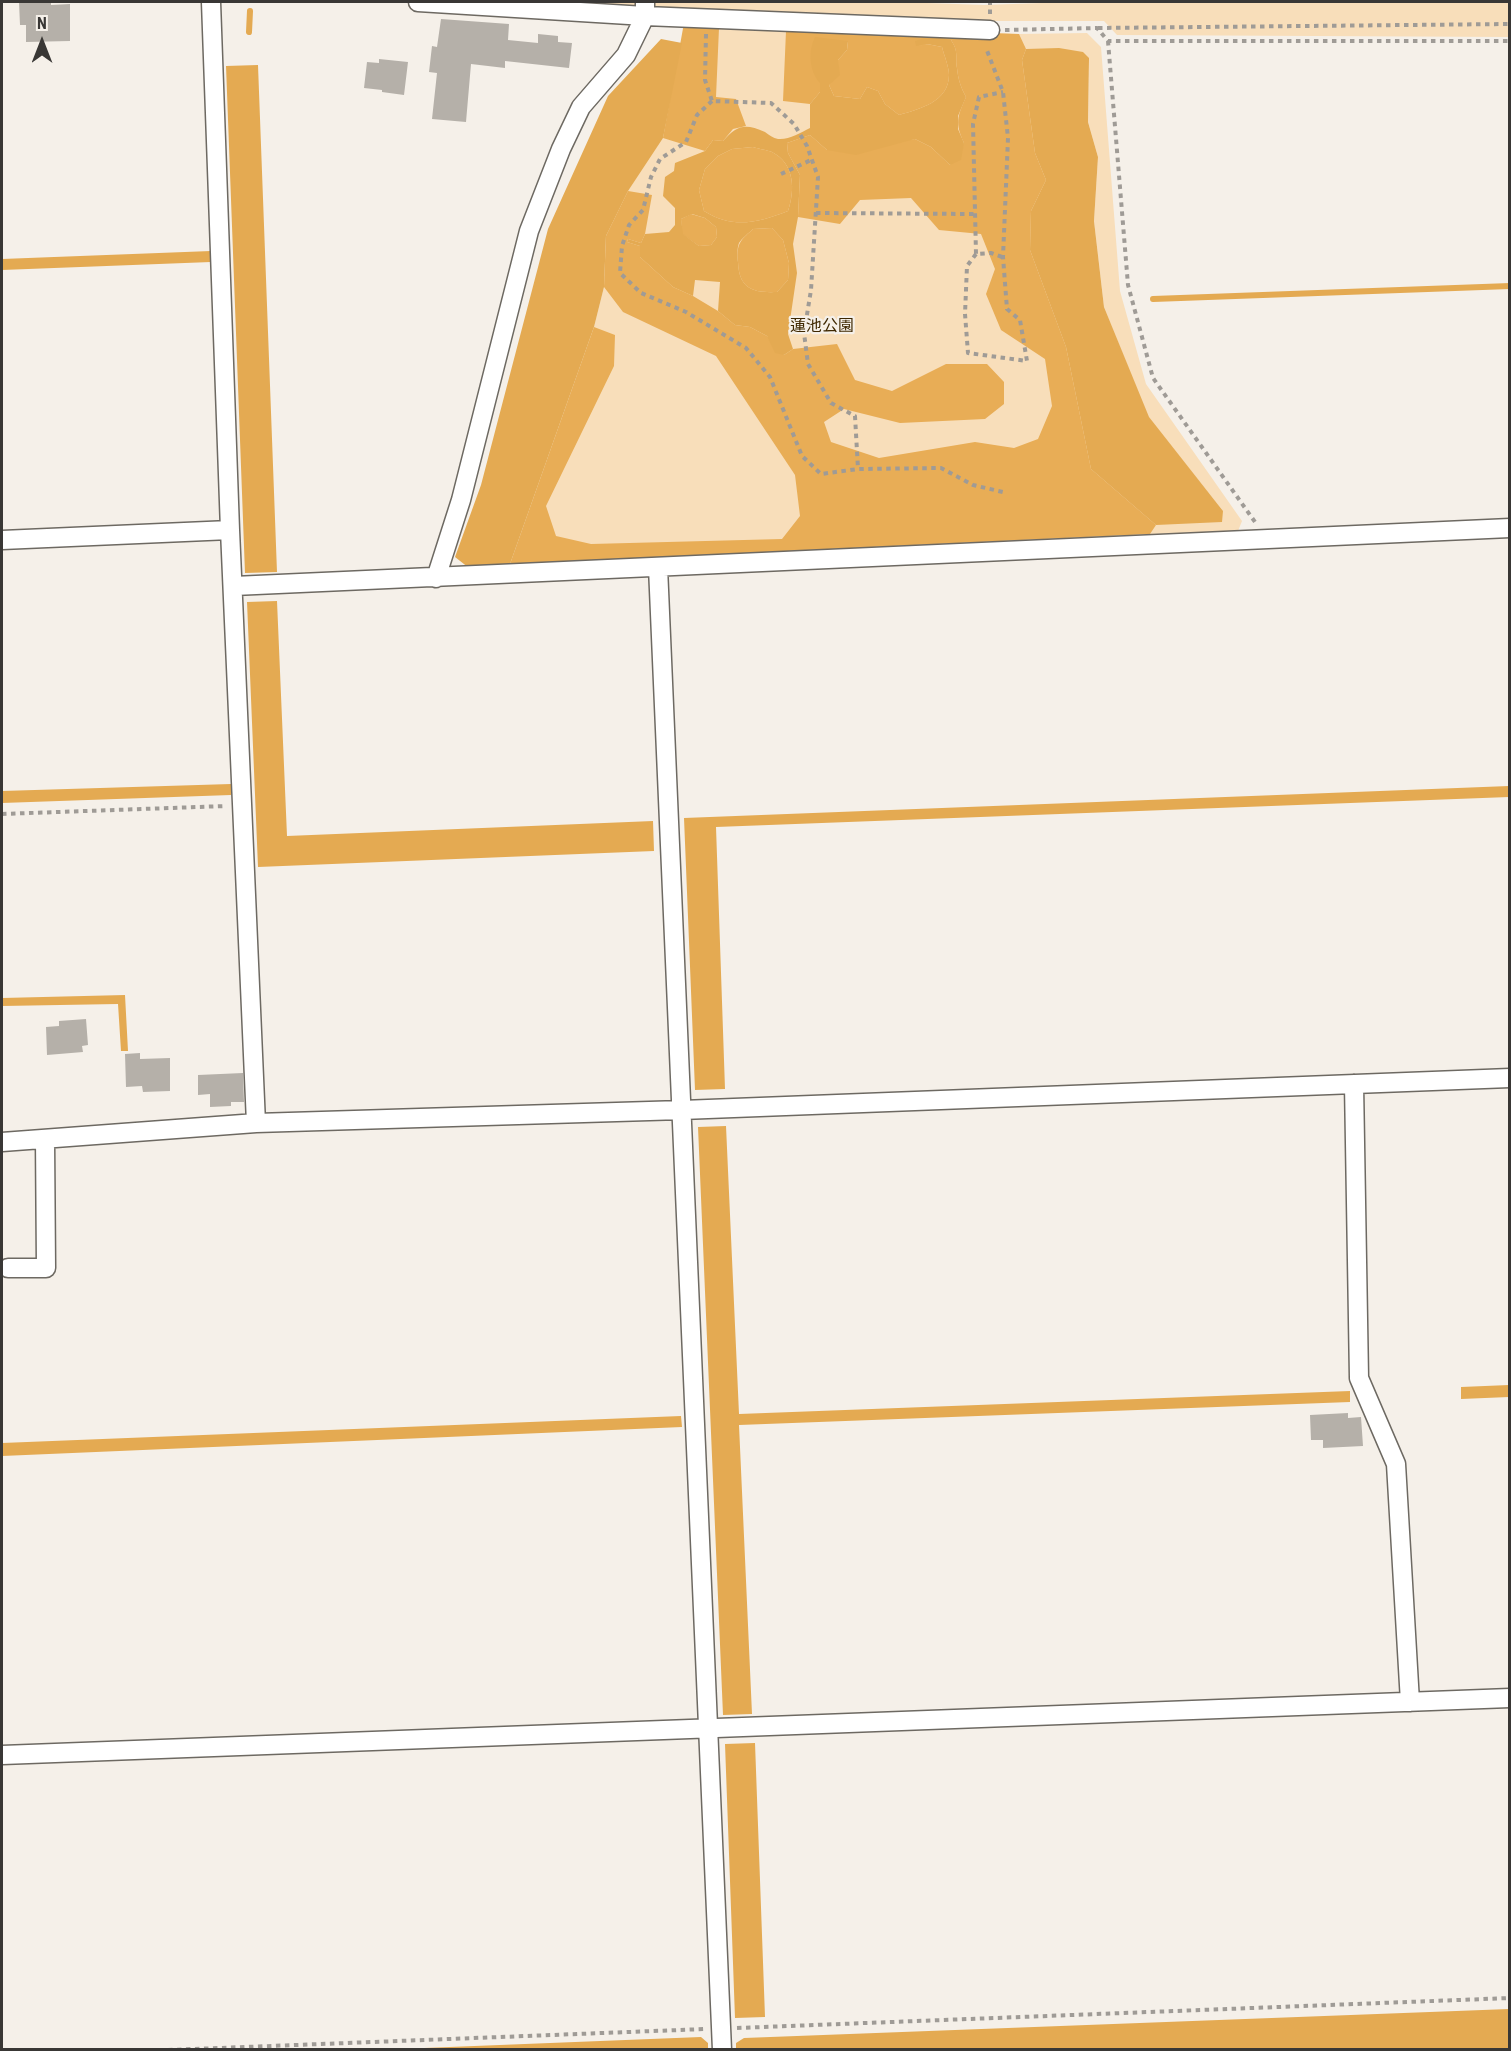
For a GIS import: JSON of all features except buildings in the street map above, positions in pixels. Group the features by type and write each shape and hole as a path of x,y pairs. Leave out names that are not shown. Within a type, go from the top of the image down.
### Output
{"street":[{"path":"211,2 230,530 256,1123"},
{"path":"418,2 645,8 706,19 990,30"},
{"path":"435,578 461,500 529,231 561,149 581,107 626,55 645,8"},
{"path":"234,586 1509,528"},
{"path":"2,540 230,530"},
{"path":"658,567 722,2049"},
{"path":"2,1142 256,1123 682,1110 1509,1078"},
{"path":"1354,1084 1359,1378 1396,1464 1410,1702"},
{"path":"8,1268 46,1268 45,1139"},
{"path":"2,1755 1509,1698"}],"path":[{"path":"706,19 705,80 712,101"},
{"path":"1003,92 979,97 973,124 976,254 967,267 965,315 968,353 1027,361 1020,320 1007,309 1003,257 1008,138 1003,92 986,46 990,30 1509,24"},
{"path":"1097,28 1108,41 1128,285 1153,378 1267,539"},
{"path":"1108,41 1509,41"},
{"path":"858,469 855,416 831,403 808,364 804,333 811,290 818,177 807,146 794,124 771,103 712,101 697,115 686,142 660,159 651,177 643,210 629,225 622,246 620,273 641,293 686,312 746,348 770,377 802,456 821,474 858,469 940,468 973,485 1007,493"},
{"path":"781,174 811,160"},
{"path":"816,213 975,214"},
{"path":"976,254 991,253 1003,257"},
{"path":"2,814 243,805"},
{"path":"168,2049 1509,1998"}],"green space":[{"path":"542,2 898,2 984,5 1071,2 1509,2 1510,37 1117,35 1104,21 909,21"},
{"name":"蓮池公園","path":"684,23 1019,34 1087,33 1101,47 1120,291 1146,384 1242,521 1238,531 510,564 594,327 604,287 606,236 682,43","holes":["1089,58 1088,122 1098,157 1094,221 1104,307 1148,417 1223,511 1066,347"]}],"shaded area":[{"path":"684,23 716,24 719,28 716,97 736,99 746,126 733,129 723,141 713,140 705,151 663,138"},
{"path":"789,26 1019,34 1026,49 1022,60 1035,153 1046,180 1031,211 1030,250 1066,347 1091,469 1156,525 1150,534 510,564 594,327 615,335 614,366 546,506 556,536 591,544 782,539 800,516 795,475 716,356 623,312 604,287 606,236 628,191 652,195 645,234 641,243 628,239 627,242 640,246 640,257 673,287 718,311 735,325 750,327 767,336 784,355 793,349 837,344 855,380 892,391 946,364 987,364 1004,382 1004,404 985,419 900,423 844,409 824,422 831,442 879,458 975,442 1014,448 1038,439 1052,406 1045,359 1001,330 986,294 995,269 981,234 939,230 911,198 860,200 840,224 798,217 800,175 788,153 787,143 810,135 827,150 915,139 931,147 950,165 964,143 958,120 966,97 959,80 956,51 951,40 927,44 942,47 949,75 944,92 931,103 899,115 885,104 878,91 867,87 860,99 834,96 829,85 838,60 847,50 848,41 820,83 820,92 810,104 783,101 786,31"},
{"path":"930,36 951,40 955,48 958,76 966,97 958,116 958,129 964,143 961,160 950,165 931,147 915,139 856,155 827,150 810,135 787,143 788,153 800,175 798,217 793,244 797,273 788,334 793,349 784,355 775,353 767,336 750,327 735,325 718,311 720,282 695,280 693,296 673,287 640,257 640,246 627,242 628,239 641,243 645,234 669,232 675,225 675,208 663,196 665,177 674,171 675,163 705,151 713,140 723,141 742,127 758,129 778,139 790,137 810,128 810,104 820,92 820,83 816,78 811,61 811,48 815,37 848,41 847,50 838,60 840,75 829,85 834,96 860,99 867,87 878,91 885,104 899,115 932,103 944,92 948,84 949,72 942,47 927,44 916,46 915,41","holes":["753,147 772,152 780,157 789,170 792,195 788,211 766,219 745,222 725,220 704,211 699,190 705,169 718,156 732,149","692,214 705,218 716,227 717,237 711,245 699,246 683,234 681,219","772,228 783,240 789,263 788,280 777,292 754,290 744,284 741,278 737,258 738,245 753,229"]},
{"path":"661,39 682,43 663,138 628,191 606,236 604,287 594,327 510,564 469,568 455,557 481,485 548,229 608,96"},
{"path":"1059,48 1083,52 1089,58 1088,122 1098,157 1094,221 1104,307 1149,417 1223,511 1222,522 1156,525 1091,469 1066,347 1030,250 1031,211 1046,180 1035,153 1022,60 1026,49"},
{"path":"258,65 277,572 245,573 226,66"},
{"path":"753,147 772,152 780,157 789,170 792,195 788,211 766,219 735,222 715,217 704,211 699,190 705,169 718,156 732,149"},
{"path":"691,214 705,218 716,227 717,237 711,245 699,246 682,234 681,219"},
{"path":"772,228 783,240 789,263 788,280 777,292 761,292 744,284 739,271 738,247 742,239 753,229"},
{"path":"211,251 211,262 2,270 2,259"},
{"path":"277,601 287,836 653,821 654,851 258,867 247,602"},
{"path":"231,784 231,795 2,803 2,791"},
{"path":"1509,786 1509,797 716,827 725,1089 695,1090 684,818"},
{"path":"125,995 128,1051 121,1051 118,1004 2,1006 2,998"},
{"path":"726,1126 739,1414 1350,1391 1350,1402 739,1425 752,1714 723,1715 698,1127"},
{"path":"1509,1385 1509,1397 1461,1399 1461,1387"},
{"path":"681,1416 682,1427 2,1456 2,1443"},
{"path":"755,1743 765,2017 735,2018 725,1744"},
{"path":"1509,2009 1509,2049 736,2049 736,2043 744,2038"},
{"path":"701,2037 708,2043 708,2049 399,2049"}],"waterway":[{"path":"249,32 250,11"},
{"path":"1153,299 1510,286"}]}
